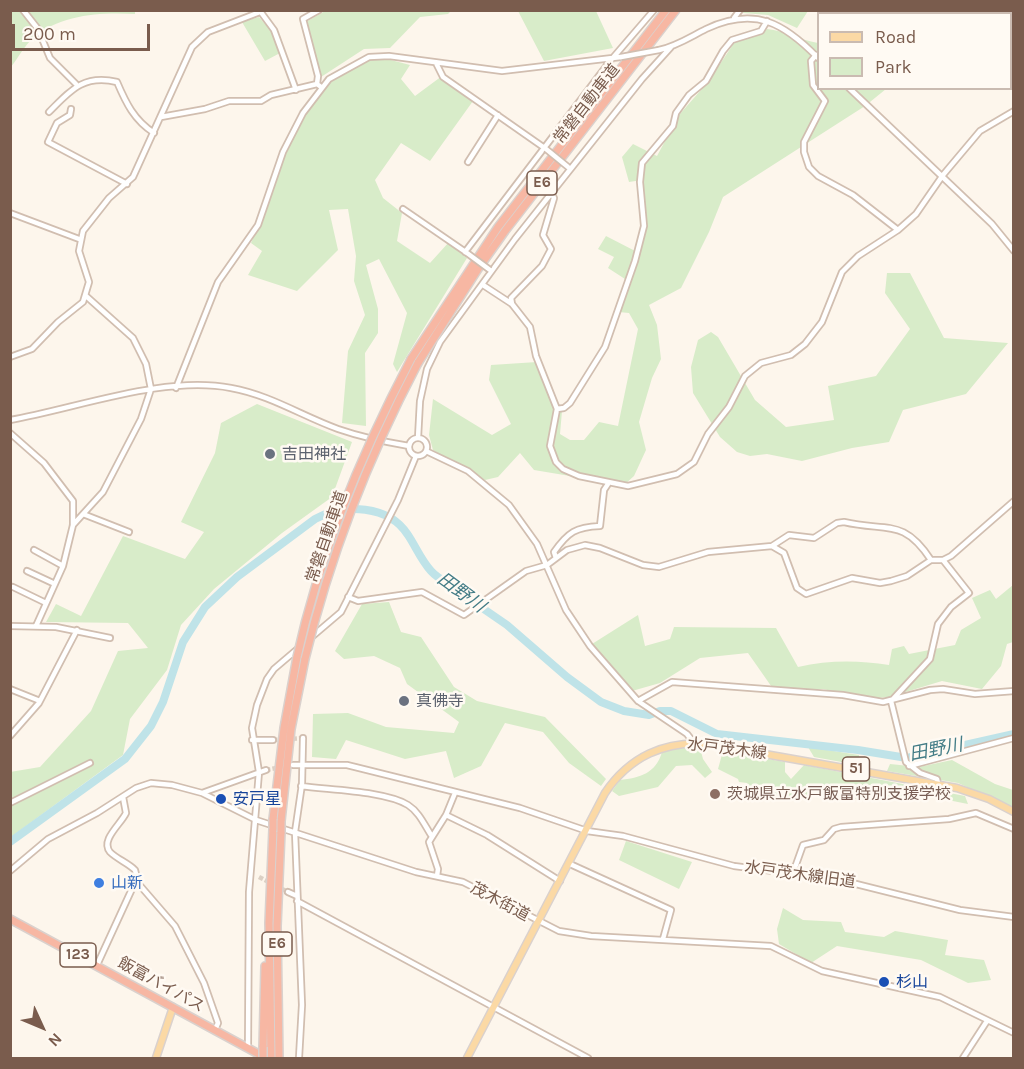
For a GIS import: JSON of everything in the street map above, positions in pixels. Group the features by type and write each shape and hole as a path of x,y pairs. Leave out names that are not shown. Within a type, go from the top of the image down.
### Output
{"highway":[{"name":"常磐自動車道","path":"273,1057 269,923 273,819 284,728 327,547 352,483 411,359 498,227 666,10"},
{"name":"常磐自動車道","path":"273,1057 281,821 301,658 359,486 418,363 478,268 676,10"},
{"path":"272,847 266,887 263,1047 273,1057"},
{"name":"飯富バイパス","path":"10,919 248,1048 273,1057"}],"main road":[{"name":"水戸茂木線","path":"467,1059 540,923 605,793 624,770 658,749 694,742 938,784 973,793 1014,812"},
{"path":"156,1059 173,1007"}],"street":[{"path":"23,10 38,29 51,58 76,84"},
{"path":"241,10 245,18"},
{"path":"176,388 210,298 218,282 258,225 283,153 319,86 303,20 319,10"},
{"path":"466,252 611,60 654,10"},
{"path":"734,10 734,18"},
{"path":"160,117 229,101 261,101 271,95 319,86 369,57 389,56 502,71 611,60 671,47 734,18 740,10"},
{"path":"10,357 32,349 58,322 83,302 89,282 80,258 80,240 96,213 127,184 137,170 192,47 208,32 260,11 274,30 296,90"},
{"path":"734,18 767,21 789,30 817,57 811,61 813,85 825,101 806,134 803,147 806,159 818,176 853,195 898,230"},
{"path":"557,409 564,408 570,403 596,365 632,270 644,226 640,182 642,163 672,126 676,113 689,95 706,81 732,40 760,31 767,21"},
{"path":"418,438 420,400 427,369 440,342 552,194 569,168 671,47"},
{"path":"436,63 443,77 569,168"},
{"path":"49,112 76,84 95,80 117,82 128,107 143,126 154,133"},
{"path":"851,90 943,175 992,224 1014,251"},
{"path":"71,109 70,115 57,123 48,142 127,184"},
{"path":"483,285 512,304 530,327 537,356 557,409 549,438 556,462 570,473 598,479 608,484 628,486 677,474 690,466 708,434 729,407 745,376 761,363 791,355 805,344 822,322 842,272 866,250 898,230 916,214 943,175 980,131 1014,111"},
{"path":"468,162 498,115"},
{"path":"512,304 511,298 542,266 551,249 543,235 554,198 552,194"},
{"path":"403,209 492,271"},
{"path":"10,213 80,240"},
{"path":"73,525 103,492 141,419 151,389 141,351 133,338 86,296"},
{"path":"10,420 151,389 232,388 274,400 338,429 409,446"},
{"path":"10,433 44,463 73,501 73,525 63,566 36,626"},
{"path":"409,446 413,440 418,438"},
{"path":"418,438 426,444 426,451"},
{"path":"409,446 416,456"},
{"path":"248,1048 246,1007 251,873 259,772 252,740 253,719 267,679 282,661 341,612 396,505 416,456 426,451"},
{"path":"426,451 468,471 488,486 525,526 547,565 567,610 590,646 638,701 660,718 687,734 694,742"},
{"path":"556,558 554,552 571,531 600,526 604,490 608,484"},
{"path":"348,597 358,601 422,592 464,615 480,606 526,571 547,565 567,550 592,546 643,565 659,567 708,552 772,546 780,549 787,558 797,588 806,594 852,578 880,583 891,581 907,576 931,560 944,560 1014,501"},
{"path":"83,514 129,532"},
{"path":"772,546 789,535 814,538 837,523 844,522 872,528 891,526 922,546 931,560"},
{"path":"34,550 63,566"},
{"path":"891,701 930,659 938,624 951,608 969,593 944,560"},
{"path":"27,571 55,584"},
{"path":"13,586 46,603"},
{"path":"10,626 77,630 110,638"},
{"path":"10,736 40,701 77,630"},
{"path":"638,701 672,682 891,701 930,690 975,694 1014,691"},
{"path":"10,688 40,701"},
{"path":"891,701 906,762 937,779 938,784"},
{"path":"299,1059 302,1005 295,832 303,764 303,738"},
{"path":"906,762 1014,738"},
{"path":"252,740 273,740"},
{"path":"10,803 90,763"},
{"name":"水戸茂木線旧道","path":"293,765 347,765 520,808 587,831 623,836 734,866 853,882 960,910 1014,917"},
{"path":"201,793 266,770"},
{"name":"茂木街道","path":"10,871 57,833 123,797 150,783 172,785 201,793 256,820 416,872 463,882 540,923 576,935 771,946 822,971 940,997 1014,1033"},
{"path":"301,786 389,796 408,805 419,815 431,835"},
{"path":"437,876 438,869 429,847 431,835 446,815 455,793"},
{"path":"97,965 136,882 135,870 111,853 107,846 108,839 126,813 123,797"},
{"path":"793,873 803,845 824,840 834,829 841,827 949,819 975,813 1014,829"},
{"path":"446,815 487,835 561,882"},
{"path":"570,864 671,910 672,914 663,939"},
{"path":"251,873 259,877"},
{"path":"136,882 175,926 204,983 218,1023 215,1030"},
{"path":"288,892 588,1059"},
{"path":"963,1059 987,1021"}],"green space":[{"path":"744,10 808,11 797,28 768,15 743,13"},
{"path":"11,11 135,11 135,14 95,14 68,19 56,24 33,38 11,67"},
{"path":"325,11 451,11 448,14 420,17 390,48 364,49 321,77 306,22"},
{"path":"518,11 596,11 613,48 544,61"},
{"path":"259,17 272,32 280,53 265,61 242,22"},
{"path":"767,29 817,43 817,90 885,90 865,106 723,197 709,232 681,288 649,305 657,325 661,359 652,378 639,422 646,450 634,476 624,485 534,470 520,453 498,477 485,480 433,450 429,435 433,399 492,435 511,424 489,380 491,365 537,362 554,408 562,411 560,434 570,440 584,440 599,422 618,426 638,329 629,313 619,312 628,289 625,279 608,268 614,257 598,249 606,236 639,253 646,226 642,180 629,182 622,157 633,144 657,156 679,115 708,82 734,43 763,33"},
{"path":"370,60 391,60 410,65 401,79 415,96 442,76 473,101 430,161 401,143 375,180 383,198 402,213 397,241 430,263 449,242 467,258 397,372 393,364 407,313 379,259 366,265 378,309 378,333 365,353 366,426 342,423 348,351 365,315 354,281 356,256 348,209 329,210 338,250 297,291 248,275 262,251 251,243 294,133 305,112 318,93 333,79"},
{"path":"887,273 910,273 944,338 1008,343 966,394 903,410 889,442 852,448 802,461 767,454 750,456 737,452 720,437 693,393 691,367 698,340 711,332 718,337 755,400 786,427 834,420 828,386 876,376 910,329 885,293"},
{"path":"257,404 352,442 332,497 282,533 214,589 181,625 167,670 130,719 123,755 11,837 10,772 40,767 91,711 118,651 148,648 128,623 46,622 56,604 81,616 123,536 185,559 204,532 181,522 215,453 221,423"},
{"path":"1013,585 1013,642 1007,644 1001,666 982,689 942,681 889,697 866,699 823,689 776,693 748,653 700,658 660,683 632,691 592,644 638,615 645,646 670,639 674,627 776,628 798,667 843,662 889,665 892,649 904,646 909,654 955,645 961,630 981,618 972,598 990,590 996,599"},
{"path":"389,602 401,632 421,637 454,687 477,701 545,717 606,779 601,786 569,763 543,732 505,723 481,766 454,778 446,751 405,759 346,740 336,759 312,757 313,714 348,713 386,727 454,733 459,722 407,684 400,668 374,656 344,659 335,651 362,604"},
{"path":"808,747 859,755 858,765 814,757"},
{"path":"678,748 700,748 703,759 712,772 705,778 692,765 676,766 658,787 619,796 612,791 620,780 634,778 651,770 662,752"},
{"path":"723,751 785,762 785,772 791,779 804,765 965,796 968,804 938,798 877,800 820,796 797,798 784,795 772,800 759,792 750,794 747,783 739,782 738,779 718,769"},
{"path":"952,760 995,784 1013,790 1013,808 958,783 887,771 890,764 919,767"},
{"path":"626,841 692,862 679,889 619,860"},
{"path":"783,908 803,920 841,922 845,932 884,937 895,931 948,940 945,955 984,960 991,980 968,983 921,960 837,946 811,963 779,944 777,929"}],"waterway":[{"name":"田野川","path":"10,842 125,759 151,726 163,702 183,642 205,607 237,577 315,519 352,509 378,513 400,525 434,574 458,589 470,602 507,625 567,677 601,702 624,711 649,715 660,711 671,711 717,734 907,758 1014,734"}],"tunnel":[{"path":"273,740 303,738"},
{"path":"266,770 282,767"},
{"path":"259,877 288,892"}],"place":[{"name":"吉田神社","path":"270,454"},
{"name":"真佛寺","path":"404,701"},
{"name":"茨城県立水戸飯富特別支援学校","path":"715,794"},
{"name":"安戸星","path":"221,799"},
{"name":"山新","path":"99,883"},
{"name":"杉山","path":"884,982"}]}
